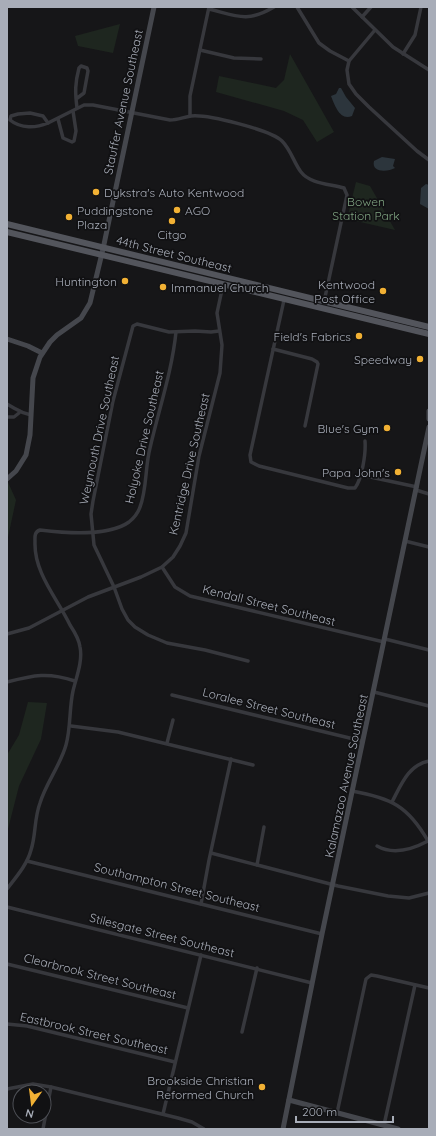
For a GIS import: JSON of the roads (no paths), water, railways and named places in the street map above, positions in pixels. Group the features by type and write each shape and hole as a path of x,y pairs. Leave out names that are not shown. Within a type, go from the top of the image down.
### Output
{"main road":[{"name":"Stauffer Avenue Southeast","path":"7,479 21,464 26,455 30,435 33,378 36,366 42,353 57,335 81,318 90,303 102,255 154,7"},
{"name":"44th Street Southeast","path":"8,225 429,327"},
{"path":"14,234 20,233 23,228"},
{"name":"44th Street Southeast","path":"7,232 159,270 429,334"},
{"path":"31,238 32,235 38,232"},
{"path":"159,270 163,268 178,272 185,268"},
{"path":"223,285 227,281 234,280"},
{"path":"311,306 321,306 324,302"},
{"path":"334,312 339,308 345,307"},
{"path":"7,339 28,346 42,353"},
{"path":"429,411 429,419"},
{"name":"Kalamazoo Avenue Southeast","path":"283,1129 362,741 374,692 429,427"},
{"path":"289,1100 398,1129"}],"street":[{"path":"190,116 190,96 209,8 236,16 248,17 258,16 274,7"},
{"path":"297,7 319,43 330,51 349,61"},
{"path":"352,7 375,30 403,54 429,70"},
{"path":"362,17 371,7"},
{"path":"403,54 415,35 421,7"},
{"path":"375,30 349,61 347,70 349,84 356,94 417,151 429,160"},
{"path":"200,50 234,58 260,59"},
{"path":"76,100 84,93 88,71 84,66 79,68 74,96 77,108"},
{"path":"48,123 43,116 35,113 18,114 11,116 10,118 12,122 35,127 48,123 58,119 84,105 93,105 170,120 179,120 190,116 202,116 272,134 282,141 305,176 313,180 344,188 347,195 324,302"},
{"path":"58,119 63,138 72,142 74,141 76,131 72,111"},
{"name":"Kentridge Drive Southeast","path":"7,634 29,628 62,609 114,586 141,578 162,567 180,546 186,533 199,456 220,373 222,345 217,312 223,285"},
{"path":"284,300 250,455 251,462 259,466 348,488 355,488 361,474 365,452 365,441"},
{"name":"Weymouth Drive Southeast","path":"176,332 169,332 139,324 134,325 108,424 91,514 92,532 96,550 114,586 122,609 128,620 135,627 148,635 167,643 205,650 248,661"},
{"path":"176,332 195,330 211,332 219,331"},
{"name":"Holyoke Drive Southeast","path":"62,609 44,579 37,562 34,537 37,530 68,533 92,532 113,528 129,522 136,515 140,507 150,449 166,387 176,332"},
{"path":"273,349 312,359 318,364 304,426"},
{"path":"7,404 19,413 31,415"},
{"path":"7,417 14,417 19,413"},
{"path":"7,471 12,475"},
{"path":"361,474 417,489 429,494"},
{"path":"405,541 429,547"},
{"name":"Kendall Street Southeast","path":"162,567 175,587 190,596 429,650"},
{"path":"7,889 27,861 33,844 35,818 48,783 64,753 70,726 71,699 80,659 80,646 62,609"},
{"path":"7,682 42,675 51,675 75,681"},
{"path":"374,692 429,706"},
{"name":"Loralee Street Southeast","path":"172,695 362,741"},
{"path":"167,743 173,720"},
{"path":"70,726 118,732 253,765"},
{"path":"201,904 210,853 231,759"},
{"path":"392,802 404,779 411,770 420,764 429,761"},
{"path":"352,791 373,795 392,802 414,819 428,841 418,846 400,850 386,850 377,846"},
{"path":"257,865 264,827"},
{"path":"210,853 333,884 388,896 409,898 429,893"},
{"name":"Southampton Street Southeast","path":"27,861 322,934"},
{"name":"Stilesgate Street Southeast","path":"7,907 257,968 312,983"},
{"path":"164,1114 201,955"},
{"name":"Clearbrook Street Southeast","path":"7,964 188,1008"},
{"path":"242,1032 257,968"},
{"path":"337,1113 365,982 371,975 429,988"},
{"path":"384,1126 414,985"},
{"name":"Eastbrook Street Southeast","path":"7,1024 27,1026 175,1062"},
{"path":"52,1087 164,1114 192,1122 204,1129"}],"place":[{"name":"Dykstra's Auto Kentwood","path":"96,192"},
{"name":"AGO","path":"177,210"},
{"name":"Puddingstone Plaza","path":"69,217"},
{"name":"Citgo","path":"172,221"},
{"name":"Huntington","path":"125,281"},
{"name":"Immanuel Church","path":"163,287"},
{"name":"Kentwood Post Office","path":"383,291"},
{"name":"Field's Fabrics","path":"359,336"},
{"name":"Speedway","path":"420,359"},
{"name":"Blue's Gym","path":"387,428"},
{"name":"Papa John's","path":"398,472"},
{"name":"Brookside Christian Reformed Church","path":"262,1087"}],"park label":[{"name":"Bowen Station Park","path":"366,208"}]}
